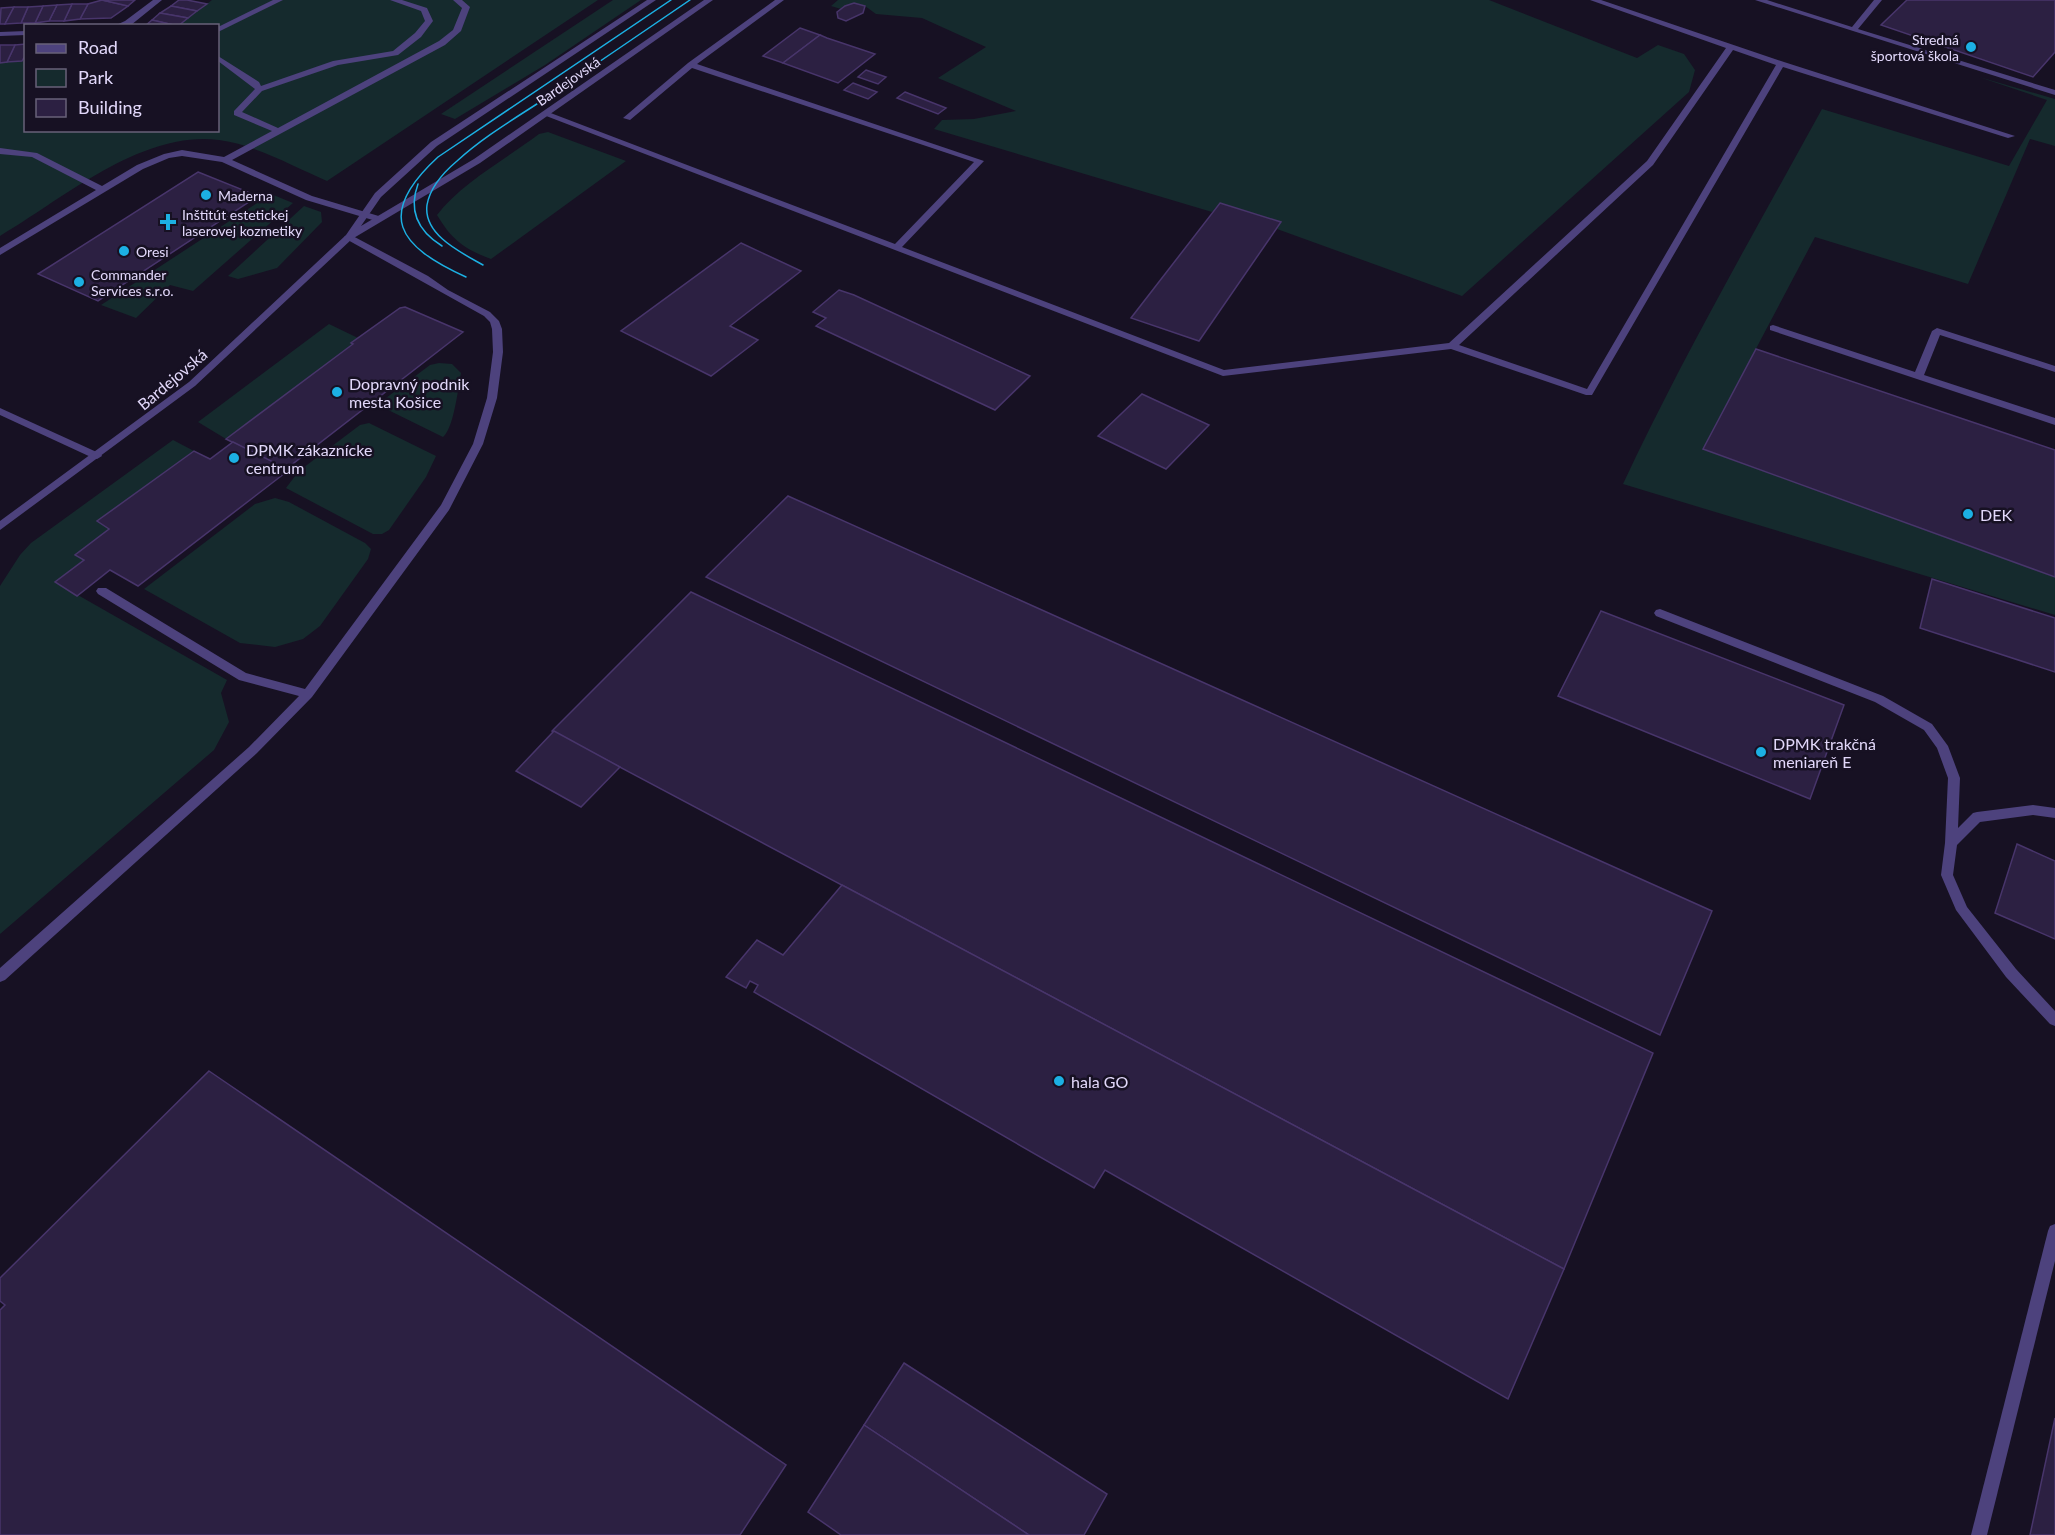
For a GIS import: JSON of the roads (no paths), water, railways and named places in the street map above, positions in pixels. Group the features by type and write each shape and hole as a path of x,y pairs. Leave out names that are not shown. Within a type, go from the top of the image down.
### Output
{"street":[{"path":"125,24 158,0"},
{"path":"219,30 279,0"},
{"path":"278,131 237,113 259,89 336,63 395,53 418,35 429,21 424,10 394,0"},
{"path":"225,160 442,43 457,31 466,7 457,0"},
{"name":"Bardejovská","path":"349,237 378,195 434,144 652,0"},
{"name":"Bardejovská","path":"0,526 192,384 349,237 477,161 709,0"},
{"path":"627,118 691,65 780,0"},
{"path":"1594,0 1781,64 2011,136"},
{"path":"1759,0 2051,92 2055,81"},
{"path":"1853,30 1878,0"},
{"path":"0,34 24,33"},
{"path":"418,35 442,43"},
{"path":"1452,346 1650,163 1731,46"},
{"path":"219,59 256,84 259,89"},
{"path":"545,114 1223,373 1452,346 1589,393 1781,64"},
{"path":"691,65 980,161 896,248"},
{"path":"0,151 34,155 103,190"},
{"path":"0,252 140,167 167,156 197,154 225,160 309,198 379,219"},
{"path":"0,976 253,750 308,694 445,507 478,444 492,398 498,352 497,329 487,314 349,237"},
{"path":"1773,328 2055,422"},
{"path":"1918,377 1937,331 2055,369"},
{"path":"0,411 97,456"},
{"path":"102,591 243,677 308,694"},
{"path":"1660,613 1879,699 1928,727 1942,746 1954,778 1952,843 1947,875 1962,910 2011,973 2055,1020"},
{"path":"1952,843 1977,817 2033,810 2055,813"},
{"path":"1979,1535 2055,1231"}],"tram line":[{"path":"466,277 424,253 411,241 403,227 401,212 406,196 418,178 438,157 671,0"},
{"path":"483,265 446,242 431,225 427,216 427,205 438,180 452,165 488,136 690,0"},
{"path":"418,184 414,203 417,219 427,234 442,246"}],"place":[{"name":"Stredná športová škola","path":"1971,47"},
{"name":"Maderna","path":"206,195"},
{"name":"Inštitút estetickej laserovej kozmetiky","path":"168,222"},
{"name":"Oresi","path":"124,251"},
{"name":"Commander Services s.r.o.","path":"79,282"},
{"name":"Dopravný podnik mesta Košice","path":"337,392"},
{"name":"DPMK zákaznícke centrum","path":"234,458"},
{"name":"DEK","path":"1968,514"},
{"name":"DPMK trakčná meniareň E","path":"1761,752"},
{"name":"hala GO","path":"1059,1081"}]}
